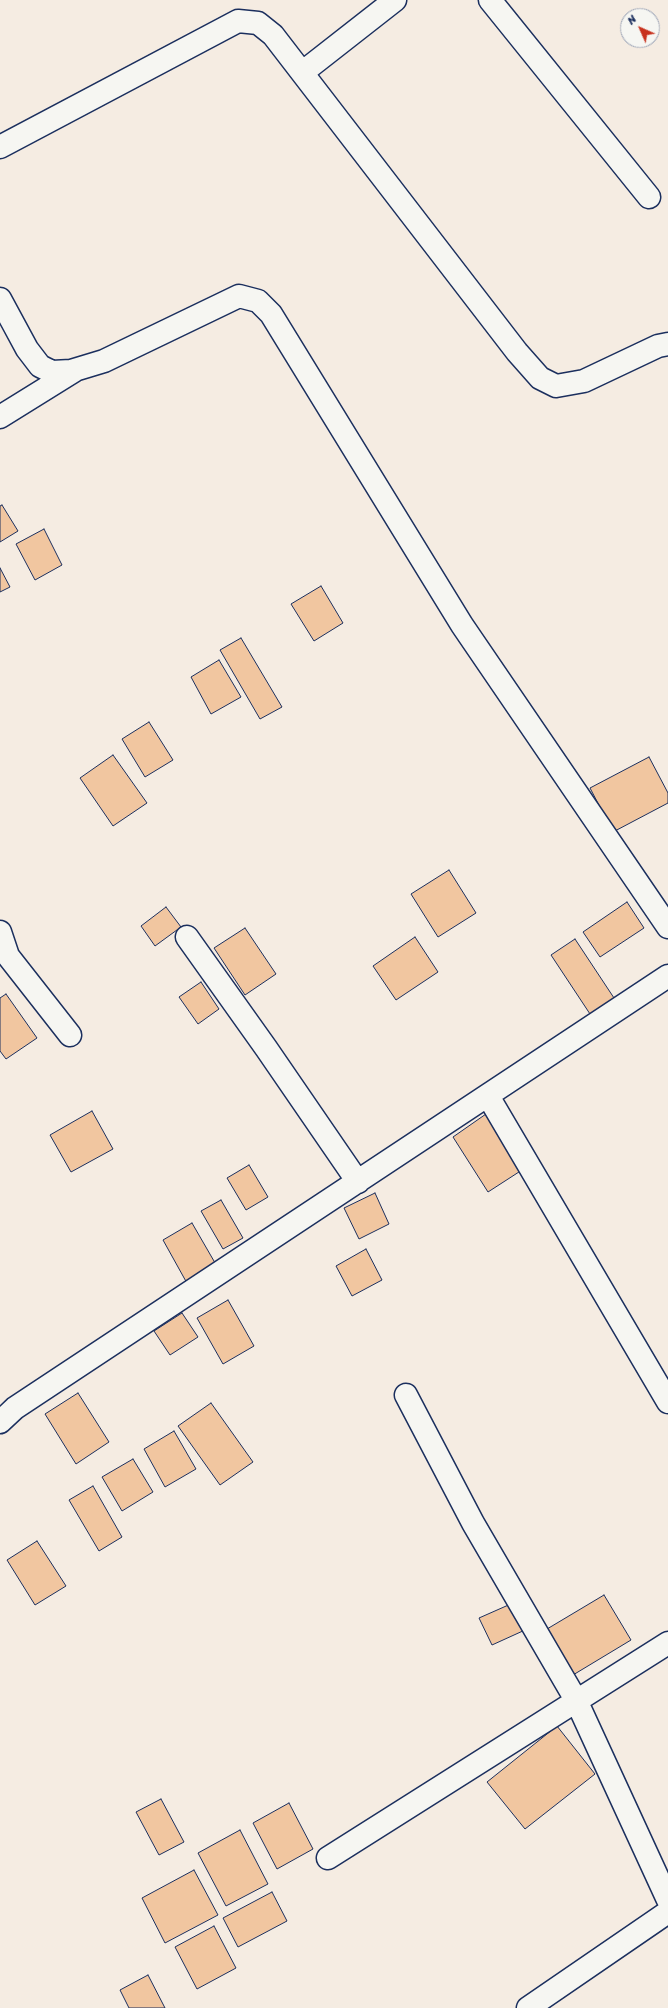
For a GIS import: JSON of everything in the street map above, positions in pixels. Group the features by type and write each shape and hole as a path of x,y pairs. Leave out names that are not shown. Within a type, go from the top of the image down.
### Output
{"street":[{"path":"303,72 395,0"},
{"path":"490,0 649,197"},
{"path":"0,147 238,21 258,23 273,35 303,72 517,352 540,378 556,386 584,381 658,346 668,344"},
{"path":"0,299 27,349 40,366 52,372 78,368 104,361 239,296 258,301 271,314 462,625 668,927"},
{"path":"0,416 78,368"},
{"path":"0,932 8,956 70,1035"},
{"path":"187,937 266,1048 358,1182"},
{"path":"0,1422 15,1408 668,976"},
{"path":"488,1096 668,1402"},
{"path":"406,1395 473,1523 576,1700 668,1900"},
{"path":"328,1858 668,1643"},
{"path":"528,2008 668,1912"}],"building":[{"path":"2,505 18,531 0,542 0,506"},
{"path":"44,529 62,565 35,580 16,544"},
{"path":"0,568 10,587 0,592"},
{"path":"321,586 343,623 314,641 291,604"},
{"path":"241,638 282,707 260,719 220,650"},
{"path":"219,660 241,697 211,714 191,677"},
{"path":"149,722 173,760 145,777 122,739"},
{"path":"113,755 147,803 113,826 80,778"},
{"path":"649,757 668,793 668,803 613,832 590,788"},
{"path":"449,870 476,913 438,937 411,894"},
{"path":"627,902 644,928 600,957 583,932"},
{"path":"166,907 181,927 155,946 141,926"},
{"path":"245,928 276,974 245,995 214,948"},
{"path":"415,937 438,972 396,1000 373,966"},
{"path":"575,939 616,1001 592,1017 551,955"},
{"path":"201,982 219,1009 198,1024 179,997"},
{"path":"6,994 37,1038 6,1059 0,1051 0,998"},
{"path":"92,1111 113,1149 71,1172 50,1135"},
{"path":"486,1114 522,1170 488,1192 453,1137"},
{"path":"249,1165 268,1197 246,1210 227,1178"},
{"path":"375,1193 389,1224 359,1239 344,1208"},
{"path":"221,1200 243,1238 223,1249 201,1211"},
{"path":"192,1223 218,1268 188,1285 163,1240"},
{"path":"366,1249 382,1280 352,1296 336,1266"},
{"path":"228,1300 254,1346 223,1364 197,1318"},
{"path":"182,1313 198,1337 170,1355 154,1331"},
{"path":"78,1393 109,1442 76,1464 45,1414"},
{"path":"211,1403 253,1462 220,1485 178,1426"},
{"path":"174,1431 196,1469 165,1487 144,1449"},
{"path":"133,1459 153,1492 122,1511 102,1477"},
{"path":"93,1486 122,1537 99,1551 69,1500"},
{"path":"37,1541 66,1586 35,1605 7,1560"},
{"path":"604,1595 631,1640 568,1678 542,1632"},
{"path":"513,1603 525,1630 492,1645 479,1618"},
{"path":"557,1726 595,1774 525,1829 487,1782"},
{"path":"161,1799 184,1842 159,1855 136,1812"},
{"path":"289,1803 313,1849 277,1869 253,1823"},
{"path":"240,1830 268,1884 226,1906 198,1853"},
{"path":"194,1870 218,1915 165,1943 142,1898"},
{"path":"272,1892 287,1921 238,1947 223,1918"},
{"path":"214,1926 236,1968 197,1989 175,1947"},
{"path":"148,1975 165,2008 129,2008 120,1990"}]}
